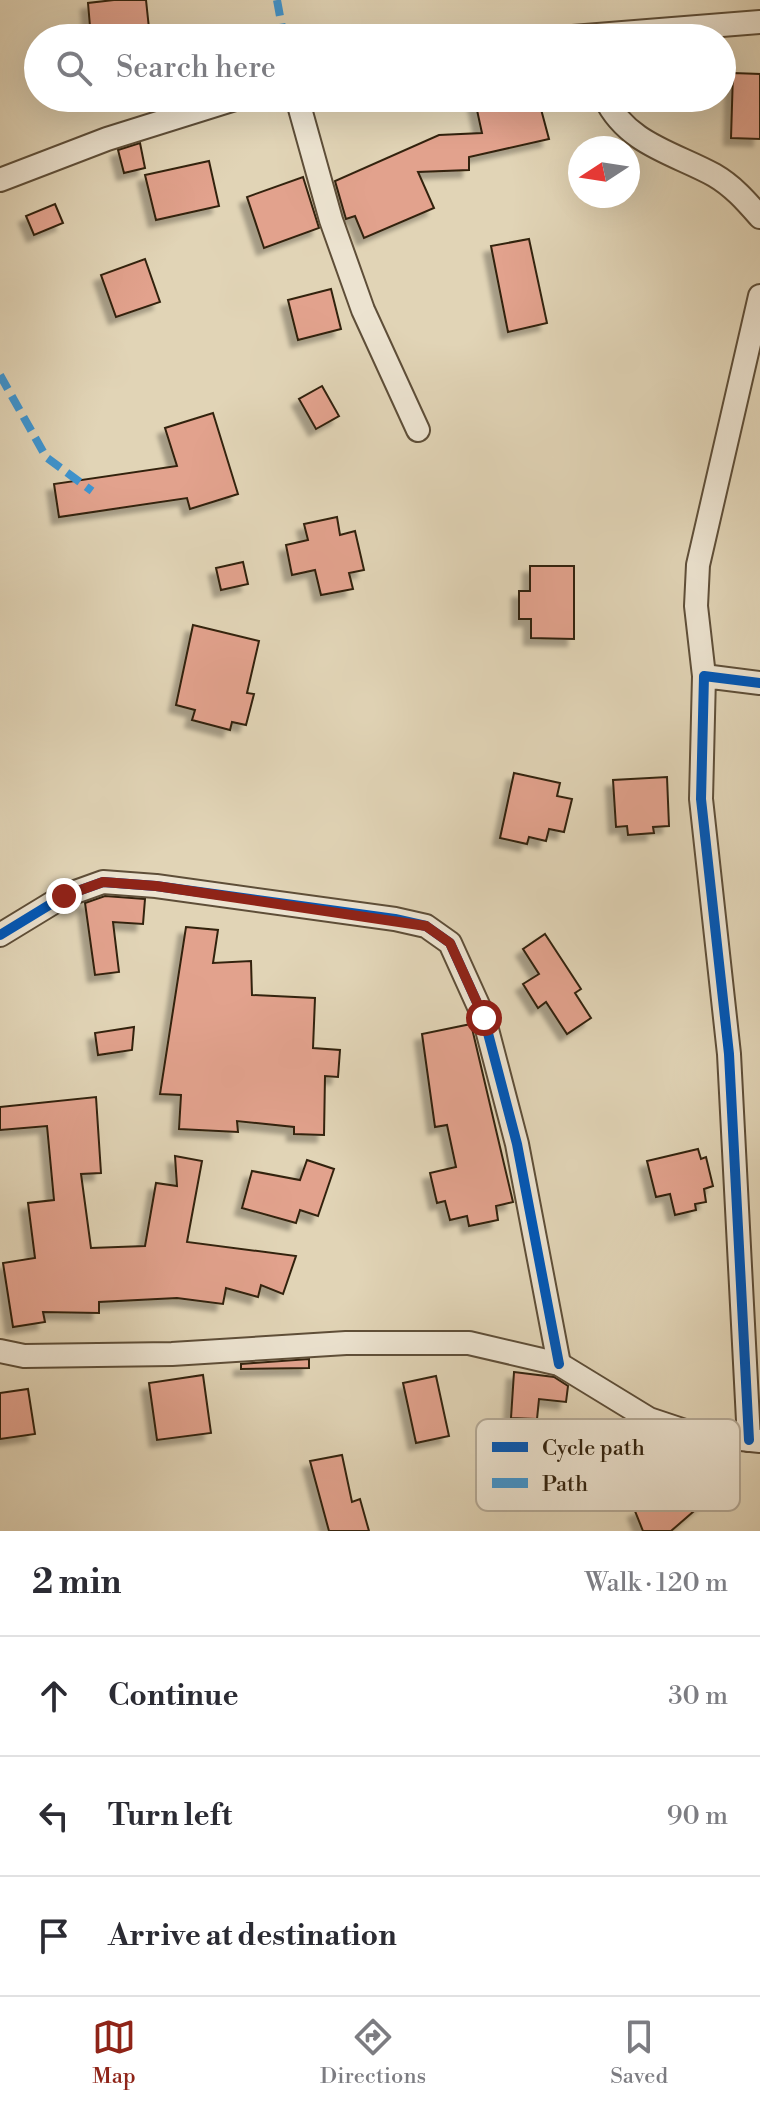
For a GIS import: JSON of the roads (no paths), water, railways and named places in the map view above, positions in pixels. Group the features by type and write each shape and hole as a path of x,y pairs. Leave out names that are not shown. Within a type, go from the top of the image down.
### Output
{"street":[{"path":"735,24 760,22"},
{"path":"0,180 107,139 193,112"},
{"path":"301,112 331,220 363,310 418,430"},
{"path":"612,112 657,151 714,175 742,195 760,217"},
{"path":"755,1440 731,1070 701,799 704,676 696,606 698,565 760,296"},
{"path":"704,676 760,683"},
{"path":"0,935 64,896 103,882 156,886 395,919 426,926 450,943 484,1018 517,1144 559,1364"},
{"path":"0,1351 24,1356 172,1354 346,1343 469,1343 559,1364 649,1419"}]}
